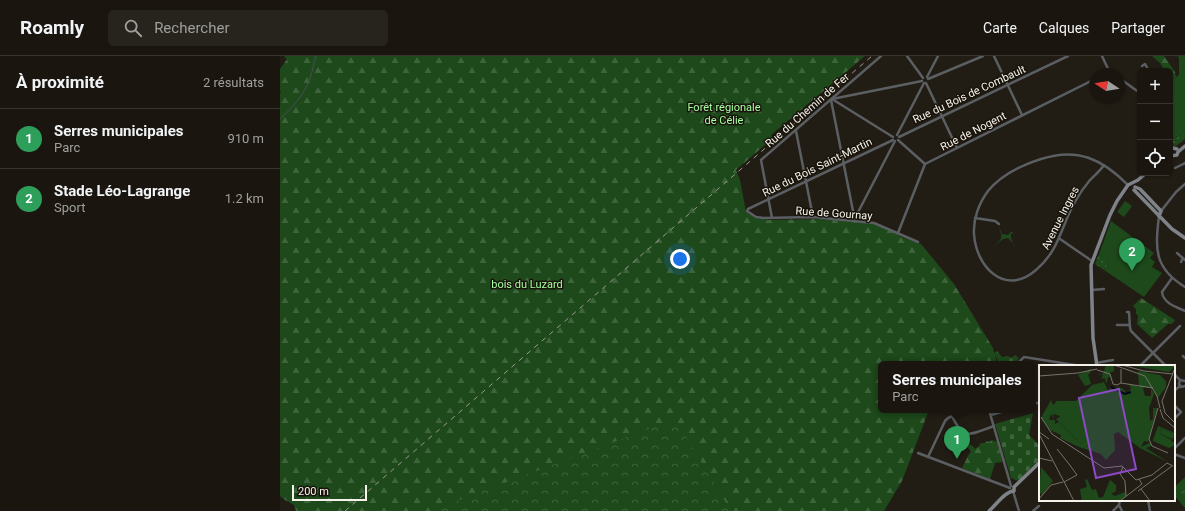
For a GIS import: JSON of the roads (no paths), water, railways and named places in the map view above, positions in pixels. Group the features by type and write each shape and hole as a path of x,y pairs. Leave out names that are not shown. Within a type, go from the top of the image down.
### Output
{"street":[{"name":"Rue du Chemin de Fer","path":"769,199 761,160 881,56"},
{"path":"907,56 925,80 958,148"},
{"path":"898,138 938,56"},
{"path":"831,99 925,80 984,56"},
{"path":"994,56 1022,115"},
{"name":"Rue du Bois de Combault","path":"898,138 1068,56"},
{"path":"1102,56 1108,68"},
{"path":"1142,66 1145,64 1147,68"},
{"name":"Rue de Nogent","path":"925,164 1089,82"},
{"path":"1125,82 1137,91"},
{"path":"831,99 894,139 898,138"},
{"path":"831,99 855,220"},
{"path":"796,130 813,217"},
{"path":"894,139 898,138"},
{"path":"898,138 925,164 898,233"},
{"path":"855,220 894,139"},
{"name":"Rue du Bois Saint-Martin","path":"747,210 894,139"},
{"path":"1173,154 1176,156 1178,150 1185,145"},
{"path":"1173,148 1178,150"},
{"name":"Avenue Ingres","path":"1104,165 1101,170 1090,180 1076,200 1060,239 1050,256 1035,272 1021,279 1013,280 1003,280 992,274 981,261 978,253 974,238 975,218 983,199 995,184 1009,173 1028,164 1049,157 1074,154 1088,157 1104,165 1131,187"},
{"path":"1175,168 1185,163"},
{"name":"Avenue Ingres","path":"1101,170 1108,168"},
{"path":"1113,360 1097,364 1093,342 1090,268 1111,211 1124,192 1143,176"},
{"path":"1185,184 1176,192 1161,211 1156,240 1158,255 1162,266 1172,278 1185,287"},
{"path":"1131,187 1141,190 1159,216 1172,229 1185,238"},
{"path":"1131,187 1161,211"},
{"path":"1139,194 1141,190"},
{"path":"769,199 772,218"},
{"name":"Rue de Gournay","path":"747,210 756,217 813,217 874,223 918,242"},
{"path":"975,218 995,221 999,224"},
{"path":"1060,239 1092,261"},
{"path":"1177,253 1184,259 1180,262"},
{"path":"1172,278 1162,292 1163,296 1169,303 1185,311"},
{"path":"1091,290 1104,289"},
{"path":"1127,312 1129,312 1131,331 1165,365"},
{"path":"1116,325 1130,325"},
{"path":"1141,365 1180,326"},
{"path":"1021,361 1024,357 1075,365"},
{"path":"1175,375 1180,380 1185,381"},
{"path":"1180,380 1180,386"},
{"path":"1175,391 1180,386 1185,386"},
{"path":"1175,406 1181,412 1175,418"},
{"path":"928,457 944,421 959,413"},
{"path":"998,413 991,415 1018,511"},
{"path":"952,416 960,430 969,434 973,434 994,426"},
{"path":"1175,448 1185,438"},
{"path":"918,453 1012,489"},
{"path":"1175,454 1185,458"},
{"path":"989,511 1039,463"},
{"path":"1148,501 1150,511"},
{"path":"1113,511 1120,502"},
{"path":"1120,502 1122,511"},
{"path":"1033,511 1039,506"}],"waterway":[{"path":"280,119 294,105 305,90 316,56"}],"railway":[{"path":"345,511 872,56"}],"place":[{"name":"Stade Léo-Lagrange","path":"1132,271"},
{"name":"Serres municipales","path":"957,459"}],"park label":[{"name":"Forêt régionale de Célie","path":"724,113"},
{"name":"bois du Luzard","path":"527,284"}]}
